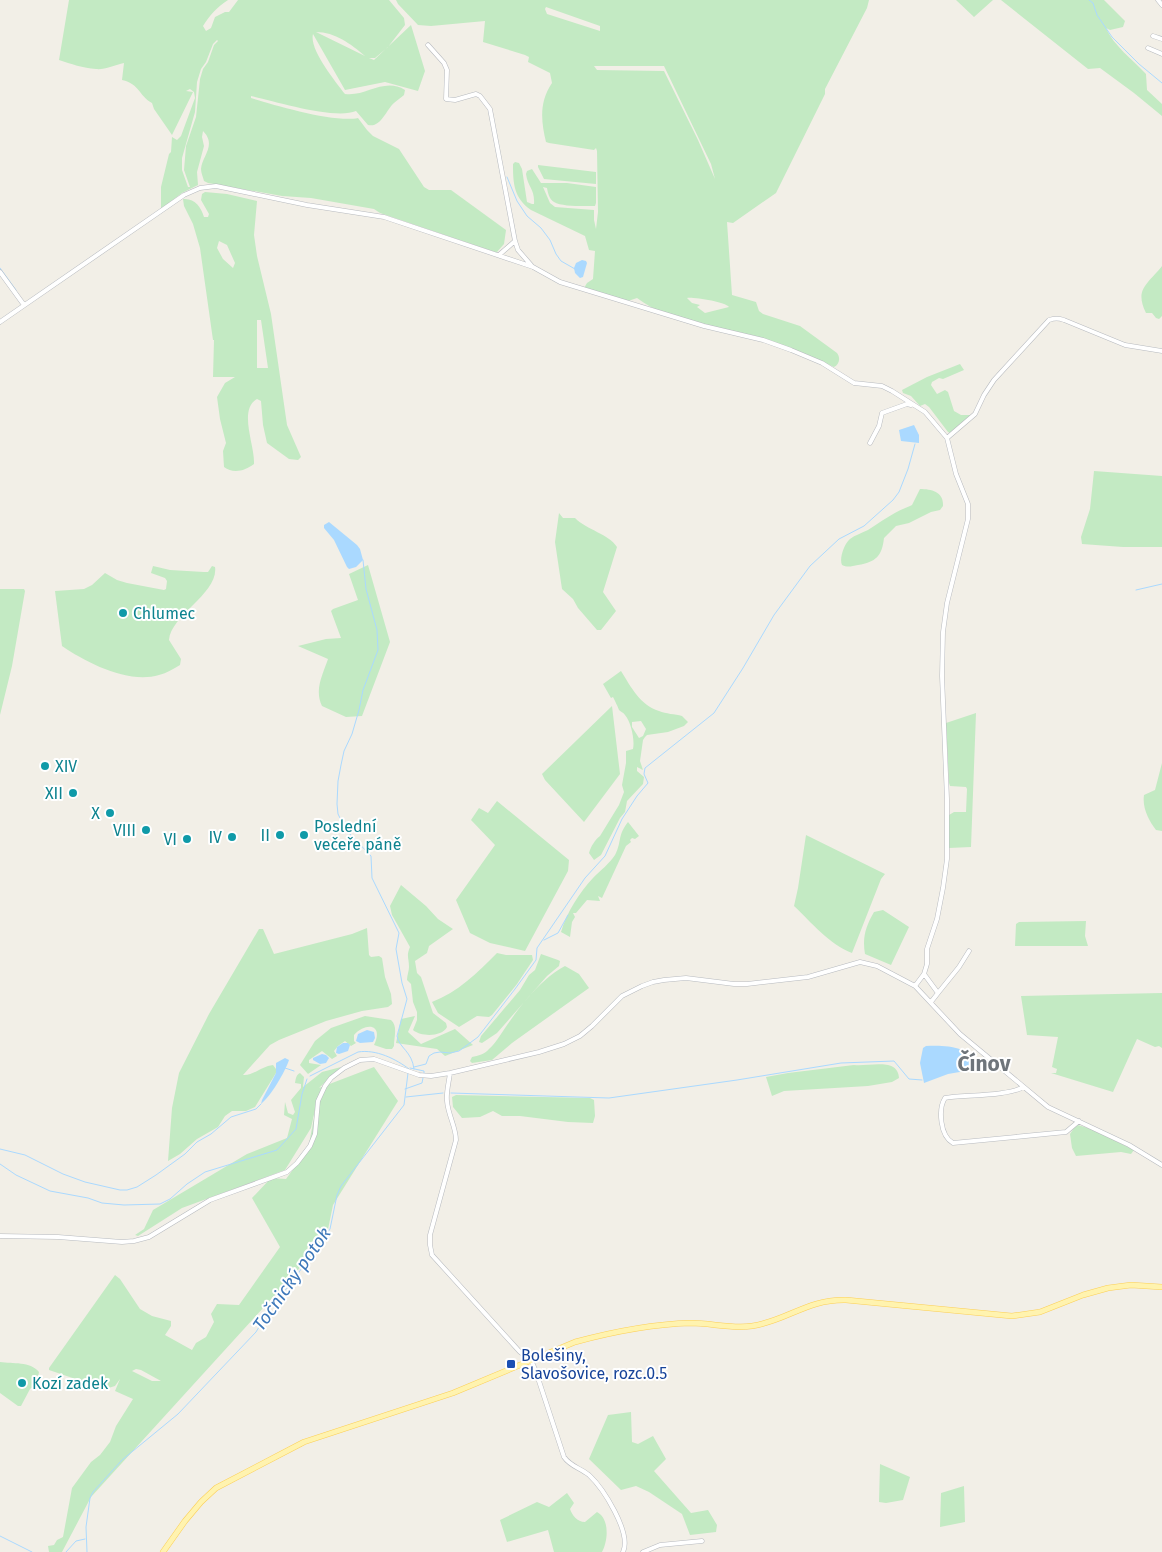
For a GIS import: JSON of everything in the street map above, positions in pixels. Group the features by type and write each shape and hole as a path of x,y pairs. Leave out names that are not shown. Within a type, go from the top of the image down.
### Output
{"main road":[{"path":"164,1552 186,1520 216,1488 304,1442 453,1393 575,1342 647,1327 693,1323 751,1326 772,1321 804,1307 831,1300 1012,1316 1040,1312 1089,1293 1112,1287 1131,1285 1162,1287"}],"street":[{"path":"1158,0 1162,5"},
{"path":"1153,36 1162,40"},
{"path":"428,45 446,66 448,78 446,99 455,100 476,94 490,109 515,241 518,250 532,267"},
{"path":"1148,48 1162,54"},
{"path":"0,322 192,190 209,186 224,187 307,205 384,217 532,267 560,282 704,326 763,340 822,363 847,380 869,386 882,386 914,405 932,419 947,438 956,474 968,504 968,519 947,603 943,632 942,686 947,799 947,859 937,919 927,949 927,964 924,974 915,986"},
{"path":"499,255 515,241"},
{"path":"0,272 24,305"},
{"path":"947,438 976,414 984,395 994,380 1049,320 1057,318 1125,345 1162,351"},
{"path":"870,442 880,426 882,413 906,404 914,405"},
{"path":"931,1002 959,967 969,950"},
{"path":"0,1236 58,1236 122,1242 134,1241 149,1237 210,1200 287,1172 297,1163 310,1146 315,1134 318,1101 328,1082 354,1062 374,1059 412,1073 431,1076 450,1073 539,1052 564,1044 580,1036 622,996 642,986 664,980 686,978 747,984 808,977 855,962 864,962 876,966 915,986 960,1034 1048,1107 1138,1150 1162,1166"},
{"path":"924,974 938,993"},
{"path":"450,1073 446,1095 456,1133 456,1140 430,1235 432,1255 536,1368 564,1457 569,1464 588,1475 602,1490 612,1505 625,1543 623,1552"},
{"path":"1023,1087 1019,1090 1002,1093 945,1098 941,1109 942,1123 947,1139 953,1143 1066,1132 1079,1121"},
{"path":"643,1552 660,1545 702,1541"}],"green space":[{"path":"69,0 228,0 217,8 203,26 206,31 211,28 215,17 229,12 238,0 389,0 404,18 405,25 389,46 411,25 425,71 418,91 385,82 345,90 313,34 315,48 319,56 345,94 360,93 382,86 397,87 405,90 404,95 391,106 383,118 376,124 368,125 356,111 346,113 320,112 251,96 251,98 320,116 348,119 358,118 373,136 399,149 424,187 429,190 451,190 506,230 504,244 495,252 380,213 374,209 208,183 204,181 201,170 209,146 207,136 203,131 204,146 197,172 198,185 182,193 161,209 161,187 171,152 172,137 177,140 181,136 195,98 194,92 190,89 186,91 193,92 172,135 152,103 136,87 122,80 124,63 96,69 59,60","holes":["316,32 336,36 365,56","217,40 200,79 196,117 186,146 184,170 190,187 188,187 182,170 182,158 195,112 197,82 201,69 213,44"]},
{"path":"396,0 869,0 867,8 825,89 825,94 776,193 733,223 727,222 732,295 756,302 759,311 763,314 800,326 837,353 839,361 837,365 834,367 789,347 762,338 665,314 637,298 628,301 584,288 593,279 595,251 589,250 585,236 531,210 525,205 518,195 513,178 513,164 515,162 519,163 522,169 527,202 532,204 534,204 533,195 526,174 527,171 532,169 541,183 567,183 596,187 595,206 586,206 558,204 552,201 547,188 543,187 550,203 555,207 594,210 596,229 598,212 596,148 594,150 546,142 542,112 545,97 552,83 550,73 528,62 529,57 525,55 483,42 485,21 431,26 418,25","holes":["546,7 600,26 600,31 547,14","594,66 664,66 711,164 715,179 664,71 597,70","687,298 709,300 729,307 705,313 697,307 700,305 692,303"]},
{"path":"956,0 993,0 974,17"},
{"path":"1001,0 1104,0 1125,21 1123,27 1110,30 1106,28 1109,34 1118,46 1146,74 1147,90 1162,104 1162,116 1100,68 1088,69"},
{"path":"538,165 596,172 596,184 544,179"},
{"path":"205,192 227,194 257,201 254,235 257,256 271,314 287,425 301,457 298,460 289,459 267,443 261,401 257,399 251,404 248,419 254,464 239,471 224,467 223,451 226,443 217,397 225,383 235,377 213,377 214,340 200,248 183,199 194,202 204,217 208,217 209,214 201,200 202,194","holes":["219,241 227,245 235,263 233,268 223,259 217,248","257,320 261,320 268,368 257,368"]},
{"path":"1162,266 1162,316 1159,319 1152,313 1146,313 1141,298 1144,287"},
{"path":"960,364 964,370 943,379 939,378 932,382 931,385 937,394 945,390 948,392 954,411 961,415 971,415 950,433 929,407 925,404 920,406 911,396 903,393 902,390 927,377"},
{"path":"1094,471 1162,476 1162,547 1082,544 1081,537 1090,509"},
{"path":"920,489 936,492 942,497 943,506 940,510 931,512 909,523 896,526 884,538 880,554 874,560 852,566 842,565 843,552 850,539 912,505"},
{"path":"559,513 563,518 575,518 609,539 617,547 603,592 616,611 601,630 597,630 578,608 573,599 562,589 555,542"},
{"path":"368,565 390,642 362,716 346,717 322,706 320,700 320,682 328,659 298,646 326,639 341,638 331,611 358,600 349,574"},
{"path":"153,566 170,570 204,572 208,572 212,566 215,567 214,577 210,586 172,631 169,640 181,659 180,665 159,675 134,677 96,665 62,646 55,591 84,589 92,585 105,573 127,583 166,589 167,581 165,578 151,573"},
{"path":"0,589 24,589 25,591 12,666 0,715"},
{"path":"621,671 637,695 646,704 662,712 682,716 688,722 684,726 668,732 647,735 645,737 640,761 643,770 637,767 637,771 644,777 643,784 627,801 625,812 601,855 594,860 589,853 590,850 619,805 624,792 622,785 626,751 633,749 632,731 629,722 603,684","holes":["641,721 646,729 643,736 639,738 632,727 632,722"]},
{"path":"612,706 620,774 584,822 545,780 542,774"},
{"path":"976,713 971,847 949,848 949,815 954,812 966,812 967,789 966,787 950,786 949,783 946,723"},
{"path":"1162,763 1162,831 1156,830 1151,823 1145,809 1144,795 1155,790"},
{"path":"497,801 569,860 568,871 525,951 490,943 470,933 456,900 495,845 471,820 479,808 488,813"},
{"path":"628,822 639,836 635,839 632,838 631,842 626,846 602,898 598,896 600,901 587,900 576,913 573,913 575,917 572,922 570,937 561,932 578,896 615,855 622,831"},
{"path":"806,835 885,874 881,879 852,953 828,939 794,906"},
{"path":"401,885 438,919 453,929 429,946 427,953 415,961 417,973 421,977 433,1013 446,1023 447,1027 441,1033 426,1035 413,1030 417,1020 417,1012 413,1002 411,984 407,980 410,947 392,915 390,906"},
{"path":"883,910 909,927 891,965 865,954 864,948 865,932 874,912"},
{"path":"1086,921 1085,936 1088,946 1015,946 1016,924 1019,922"},
{"path":"367,928 369,955 382,958 392,1004 388,1007 362,1011 326,1021 270,1045 243,1075 273,1065 276,1069 276,1073 255,1107 246,1111 232,1111 225,1116 218,1127 197,1139 180,1154 168,1161 172,1108 179,1073 209,1014 259,929 263,929 274,954 352,934"},
{"path":"497,953 532,955 533,960 517,984 492,1015 489,1017 477,1016 459,1027 438,1013 432,1002 459,987"},
{"path":"541,954 560,961 559,966 547,976 497,1033 482,1043 479,1042 481,1036 535,970"},
{"path":"565,966 579,974 589,988 512,1043 492,1060 472,1063 470,1061 472,1057 487,1051 492,1046 535,990 557,970"},
{"path":"1162,993 1162,1048 1137,1039 1113,1092 1051,1073 1056,1073 1057,1069 1052,1067 1058,1037 1027,1035 1021,996"},
{"path":"365,1016 391,1020 393,1022 395,1032 392,1049 374,1045 377,1033 372,1027 368,1027 354,1035 356,1043 351,1046 345,1041 338,1046 334,1051 337,1056 332,1059 322,1051 309,1060 309,1063 321,1065 308,1074 300,1065 315,1041 331,1028"},
{"path":"415,1016 408,1032 421,1044 455,1029 473,1045 445,1056 437,1049 396,1043 401,1019"},
{"path":"854,1065 888,1065 894,1067 899,1078 892,1082 868,1086 784,1091 772,1096 766,1077 788,1073"},
{"path":"341,1067 319,1088 374,1067 398,1101 333,1205 326,1239 91,1497 62,1552 49,1552 48,1546 54,1545 57,1540 63,1537 72,1488 91,1462 100,1455 110,1442 116,1426 133,1399 115,1391 120,1379 115,1386 105,1389 49,1370 49,1368 115,1275 120,1279 140,1309 152,1316 171,1321 171,1326 165,1335 192,1350 196,1343 206,1337 214,1322 211,1314 217,1304 239,1305 280,1247 252,1198 271,1178 286,1179 308,1149 319,1092 311,1128 285,1170 182,1208 138,1236 135,1235 144,1229 153,1210 247,1154 287,1138 292,1119 284,1115 285,1102 288,1113 293,1115 295,1112 291,1100 301,1088 301,1084 295,1083 297,1076 300,1073 304,1077 303,1087 322,1072","holes":["136,1369 161,1381 152,1381 132,1371"]},
{"path":"456,1095 590,1098 594,1100 595,1116 593,1123 502,1116 493,1111 480,1117 462,1118 453,1107 452,1097"},
{"path":"1078,1125 1094,1130 1134,1150 1131,1154 1121,1152 1076,1156 1072,1148 1070,1134"},
{"path":"0,1362 31,1366 39,1372 38,1377 34,1379 34,1386 30,1389 21,1406 18,1406 0,1393"},
{"path":"631,1412 632,1442 638,1444 653,1436 666,1459 654,1471 691,1513 708,1510 717,1525 716,1532 690,1535 682,1514 649,1492 636,1486 621,1490 589,1459 608,1415"},
{"path":"880,1464 910,1477 903,1500 886,1503 879,1502"},
{"path":"964,1486 965,1522 940,1527 941,1493"},
{"path":"567,1493 574,1503 570,1509 577,1519 585,1522 597,1512 604,1520 607,1530 606,1542 602,1552 554,1552 548,1530 507,1542 500,1520 537,1502 549,1507"}],"water":[{"path":"582,260 587,263 583,277 580,278 575,273 574,268 576,263"},
{"path":"914,425 919,435 919,443 901,441 899,430"},
{"path":"329,522 360,549 363,560 356,567 349,569 347,567 334,540 324,528 324,525"},
{"path":"367,1030 374,1032 375,1038 373,1042 360,1043 356,1041 358,1034"},
{"path":"343,1043 350,1045 348,1051 336,1053 337,1047"},
{"path":"926,1046 957,1048 970,1054 979,1066 977,1069 948,1074 924,1083 920,1063 923,1048"},
{"path":"322,1054 329,1058 326,1063 320,1064 313,1060 313,1058"},
{"path":"285,1058 289,1060 284,1071 273,1090 261,1104 276,1073 276,1063"}],"waterway":[{"path":"1089,0 1093,3 1097,15 1112,37 1139,64 1162,83"},
{"path":"507,177 517,201 527,216 541,228 561,261 575,269"},
{"path":"0,268 16,290"},
{"path":"414,1067 426,1064 429,1056 434,1053 459,1051 478,1037 536,960 537,948 585,878 605,856 622,819 648,783 644,774 645,768 714,713 774,615 810,566 839,539 864,526 893,500 899,492 915,444"},
{"path":"363,560 366,589 377,630 378,650 363,690 352,734 344,751 338,781 338,814 346,830 371,856 372,878 399,933 396,949 407,999 397,1036 400,1044 411,1058 414,1069"},
{"path":"1136,590 1162,584"},
{"path":"544,940 558,933 568,915"},
{"name":"Točnický potok","path":"310,1076 358,1052 365,1051 379,1053 409,1069"},
{"path":"451,1093 609,1098 841,1063 894,1061 909,1079 922,1080"},
{"path":"285,1068 294,1071"},
{"path":"410,1068 424,1071 424,1073"},
{"name":"Točnický potok","path":"87,1552 86,1527 90,1498 93,1492 122,1460 178,1414 256,1332 274,1302 289,1286 330,1229 337,1195 341,1186 404,1105 408,1073"},
{"path":"405,1089 422,1083 423,1078"},
{"name":"Točnický potok","path":"0,1164 16,1175 50,1191 88,1198 102,1203 124,1205 160,1204 170,1199 205,1172 277,1150 296,1129 302,1094 307,1079"},
{"path":"406,1097 443,1093"},
{"path":"0,1149 25,1155 63,1174 85,1182 127,1190 137,1187 156,1175 231,1117 256,1109 261,1104"},
{"path":"0,1536 32,1552"},
{"path":"66,1552 76,1541 85,1539"}],"place":[{"name":"Chlumec","path":"123,613"},
{"name":"XIV","path":"45,766"},
{"name":"XII","path":"73,793"},
{"name":"X","path":"110,813"},
{"name":"VIII","path":"146,830"},
{"name":"II","path":"280,835"},
{"name":"Poslední večeře páně","path":"304,835"},
{"name":"IV","path":"232,837"},
{"name":"VI","path":"187,839"},
{"name":"Bolešiny, Slavošovice, rozc.0.5","path":"511,1364"},
{"name":"Kozí zadek","path":"22,1383"}],"district":[{"name":"Čínov","path":"984,1064"}]}
